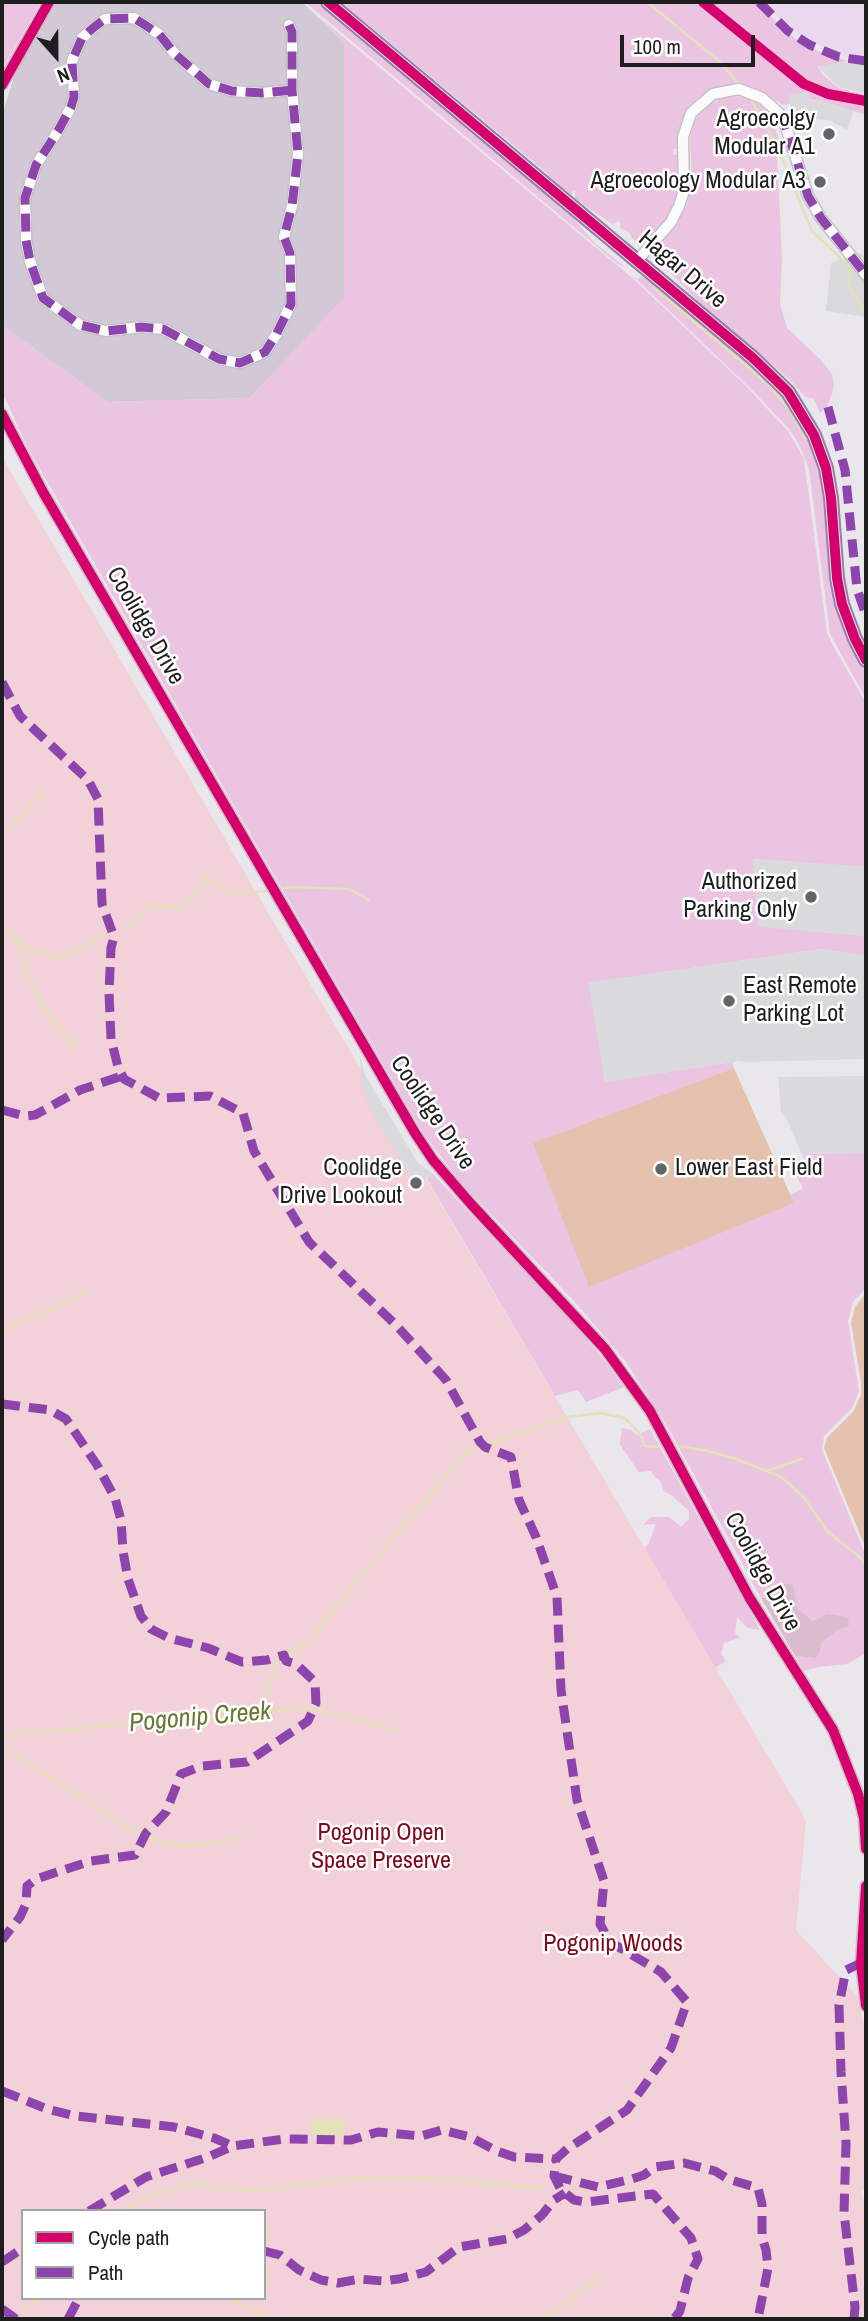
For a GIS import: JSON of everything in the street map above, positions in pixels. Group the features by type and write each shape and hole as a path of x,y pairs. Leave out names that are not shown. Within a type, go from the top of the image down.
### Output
{"main road":[{"name":"Hagar Drive","path":"328,2 772,374 788,392 805,417 819,446 829,483 837,578 842,604 866,660"}],"street":[{"path":"2,85 13,61 49,2"},
{"path":"289,26 292,32 292,90 298,154 292,206 284,237 290,253 291,304 265,352 240,363 219,359 163,329 141,327 106,331 80,325 43,298 26,240 25,198 36,165 71,107 74,97 72,61 82,38 93,28 105,19 134,18 159,34 175,54 209,84 232,91 262,93 292,90"},
{"path":"637,261 671,222 679,205 684,191 682,137 691,113 713,94 739,89 762,97 779,113 785,124 807,196 866,275"},
{"name":"Coolidge Drive","path":"2,414 43,492 415,1133 433,1160 605,1349 650,1411 749,1597 833,1730 858,1794 864,1818 866,1849"},
{"path":"866,1886 860,1962 866,2006"}],"shaded area":[{"path":"2,2 41,2 2,70"},
{"path":"54,2 302,2 344,42 345,297 250,398 107,402 2,325 2,115 22,51"},
{"path":"305,2 317,2 561,206 558,208 565,209 595,243 626,268 618,264"},
{"path":"341,2 701,2 797,83 836,100 866,104 866,115 790,95 790,104 783,105 755,89 742,85 724,85 707,92 686,112 680,127 679,148 673,149 674,155 680,155 680,182 674,205 668,217 646,243 639,243 629,232 620,228 621,223 618,221 612,224 575,199 575,191 571,196"},
{"path":"707,2 755,2 797,40 820,52 848,61 818,67 823,75 839,88 866,95 866,98 837,94 803,79"},
{"path":"761,2 866,2 866,56 846,57 804,38"},
{"path":"318,16 636,281 747,387 788,431 804,459 827,632 866,703 866,867 753,859 759,926 866,936 866,956 821,949 589,983 605,1082 732,1062 734,1068 534,1143 794,1203 790,1195 803,1189 796,1174 797,1169 806,1165 809,1154 866,1153 866,1288 853,1302 848,1321 859,1391 852,1408 824,1436 822,1450 866,1556 866,1653 847,1664 804,1671 795,1656 816,1658 820,1651 820,1642 849,1626 838,1617 827,1614 813,1621 797,1608 793,1586 786,1583 778,1588 777,1598 761,1598 670,1431 626,1362 574,1301 462,1184 423,1133 30,452 2,392 2,325 107,402 250,398 344,297 344,42"},
{"path":"840,62 866,65 866,94 839,87 820,67"},
{"path":"808,92 810,100 854,111 847,130 831,121 810,118 800,120 790,104 789,95"},
{"path":"726,96 745,97 755,101 770,113 775,121 774,126 780,142 777,153 782,257 780,304 787,328 832,374 832,394 827,407 820,413 814,399 805,397 789,379 698,302 652,257 652,252 678,221 687,204 692,183 690,138 695,120 705,106"},
{"path":"860,253 866,258 866,317 826,311 831,263"},
{"path":"641,276 653,283 768,381 789,405 804,429 824,489 832,589 846,637 866,673 866,699 830,634 809,469 799,444 788,428 753,391 635,278"},
{"name":"Authorized Parking Only","path":"753,859 866,867 866,936 759,927"},
{"name":"East Remote Parking Lot","path":"821,949 866,956 866,1059 739,1061 605,1082 588,983"},
{"path":"360,1054 365,1075 418,1163 432,1173 422,1182 414,1184 367,1102 361,1077"},
{"name":"Lower East Field","path":"734,1068 794,1203 589,1287 533,1143"},
{"path":"866,1076 866,1153 809,1154 805,1161 781,1111 778,1077"},
{"path":"432,1173 575,1325 624,1387 586,1402 578,1390 555,1396 427,1179"},
{"path":"866,1293 866,1549 824,1448 827,1438 853,1412 861,1395 851,1323 855,1307"},
{"path":"622,1428 637,1435 650,1429 760,1630 748,1628 737,1617 735,1634 741,1637 724,1643 721,1654 726,1661 703,1675 639,1550 648,1545 656,1524 643,1525 651,1517 669,1517 681,1527 689,1519 689,1511 664,1492 660,1481 651,1471 639,1472 620,1445"},
{"path":"786,1583 793,1585 797,1608 813,1621 827,1614 848,1617 849,1626 821,1642 816,1658 795,1656 761,1598 777,1598 778,1588"},
{"path":"312,2119 345,2119 345,2136 312,2136"}],"green space":[{"name":"Pogonip Open Space Preserve","path":"2,457 270,916 806,1820 796,1930 858,1997 866,2036 866,2186 861,2191 866,2210 866,2319 2,2319"}],"waterway":[{"path":"647,2 718,60 741,87"},
{"path":"750,98 776,144 812,231 851,268 848,285 866,313"},
{"path":"653,287 769,385 789,409 806,439"},
{"path":"2,834 45,790"},
{"path":"126,929 134,925 149,905 184,908 207,877 224,891 246,893 271,890"},
{"path":"277,889 349,889 369,900"},
{"path":"2,928 30,950 57,958 84,947 105,933"},
{"path":"17,940 40,1002 75,1048"},
{"path":"2,1331 88,1292"},
{"path":"264,1712 275,1664 314,1636 331,1612 467,1451 569,1417 600,1413 625,1418 640,1434 645,1446 658,1447"},
{"path":"678,1446 734,1458 781,1477 803,1496 827,1531 862,1559 866,1567"},
{"path":"769,1470 802,1459"},
{"name":"Pogonip Creek","path":"2,1735 310,1708 395,1730"},
{"path":"2,1746 129,1828 166,1844 192,1846 243,1838"},
{"path":"656,2061 662,2064"},
{"path":"127,2209 142,2199 190,2184 252,2191 358,2178 445,2179 544,2188"},
{"path":"544,2319 602,2275"},
{"path":"14,2319 37,2300"},
{"path":"231,2300 273,2319"}],"marked path":[{"path":"759,2 788,31 810,45 839,57 866,61"},
{"path":"289,25 292,32 292,90 298,154 292,206 284,237 290,253 291,304 265,352 240,363 219,359 163,329 141,327 106,331 80,325 43,298 26,240 25,198 36,165 71,107 74,97 72,61 82,38 93,28 105,19 134,18 159,34 175,54 209,84 232,91 262,93 292,90"},
{"path":"779,113 808,196 821,218 866,275"},
{"path":"828,407 845,470 857,589 866,615"},
{"path":"2,682 20,716 88,780 98,799 102,904 114,937 109,993 111,1039 124,1079 159,1098 210,1096 243,1113 254,1151 309,1242 396,1325 446,1380 480,1442 485,1447 511,1457 519,1500 536,1537 557,1597 561,1690 577,1800 604,1881 600,1924 610,1942 661,1972 687,2002 671,2048 627,2110 567,2149 556,2159 554,2176 561,2190 574,2200 586,2202 653,2194 691,2238 698,2259 688,2278 680,2311 674,2319"},
{"path":"2,1110 25,1116 35,1115 80,1090 119,1077 124,1079"},
{"path":"2,1404 50,1410 66,1419 97,1465 115,1498 121,1520 128,1579 141,1616 151,1629 169,1638 208,1648 242,1662 267,1660 284,1655 286,1661 296,1664 315,1682 316,1703 308,1721 247,1762 202,1766 181,1774 166,1812 146,1833 135,1855 91,1861 36,1879 27,1886 26,1904 20,1917 2,1940"},
{"path":"854,2319 855,2307 844,2213 846,2143 839,2005 846,1970 861,1963"},
{"path":"2,2091 47,2109 76,2116 174,2127 233,2146"},
{"path":"92,2209 146,2177 233,2146 284,2139 351,2140 378,2132 421,2136 442,2130 470,2137 514,2157 556,2159"},
{"path":"554,2176 598,2187 644,2175 655,2167 684,2163 715,2171 728,2179 758,2188 762,2204 762,2237 768,2268 758,2319"},
{"path":"266,2252 280,2255 299,2270 321,2280 338,2283 359,2279 399,2279 426,2272 459,2247 507,2239 524,2230 542,2215 554,2200 565,2193"},
{"path":"2,2262 21,2249"},
{"path":"68,2319 78,2300"},
{"path":"2,2309 16,2319"}],"cycle path":[{"path":"2,85 49,2"},
{"path":"328,2 753,358 788,392 814,435 826,468 842,604 866,660"},
{"path":"703,2 804,84 828,94 866,101"},
{"path":"2,414 43,492 415,1133 433,1160 471,1204 605,1349 650,1411 749,1597 833,1730 858,1794 864,1818 866,1849"},
{"path":"866,1886 861,1963 866,2006"}],"place":[{"name":"Agroecolgy Modular A1","path":"829,134"},
{"name":"Agroecology Modular A3","path":"820,182"},
{"name":"Authorized Parking Only","path":"811,897"},
{"name":"East Remote Parking Lot","path":"729,1001"},
{"name":"Lower East Field","path":"661,1169"},
{"name":"Coolidge Drive Lookout","path":"416,1183"}],"park label":[{"name":"Pogonip Woods","path":"613,1945"}]}
